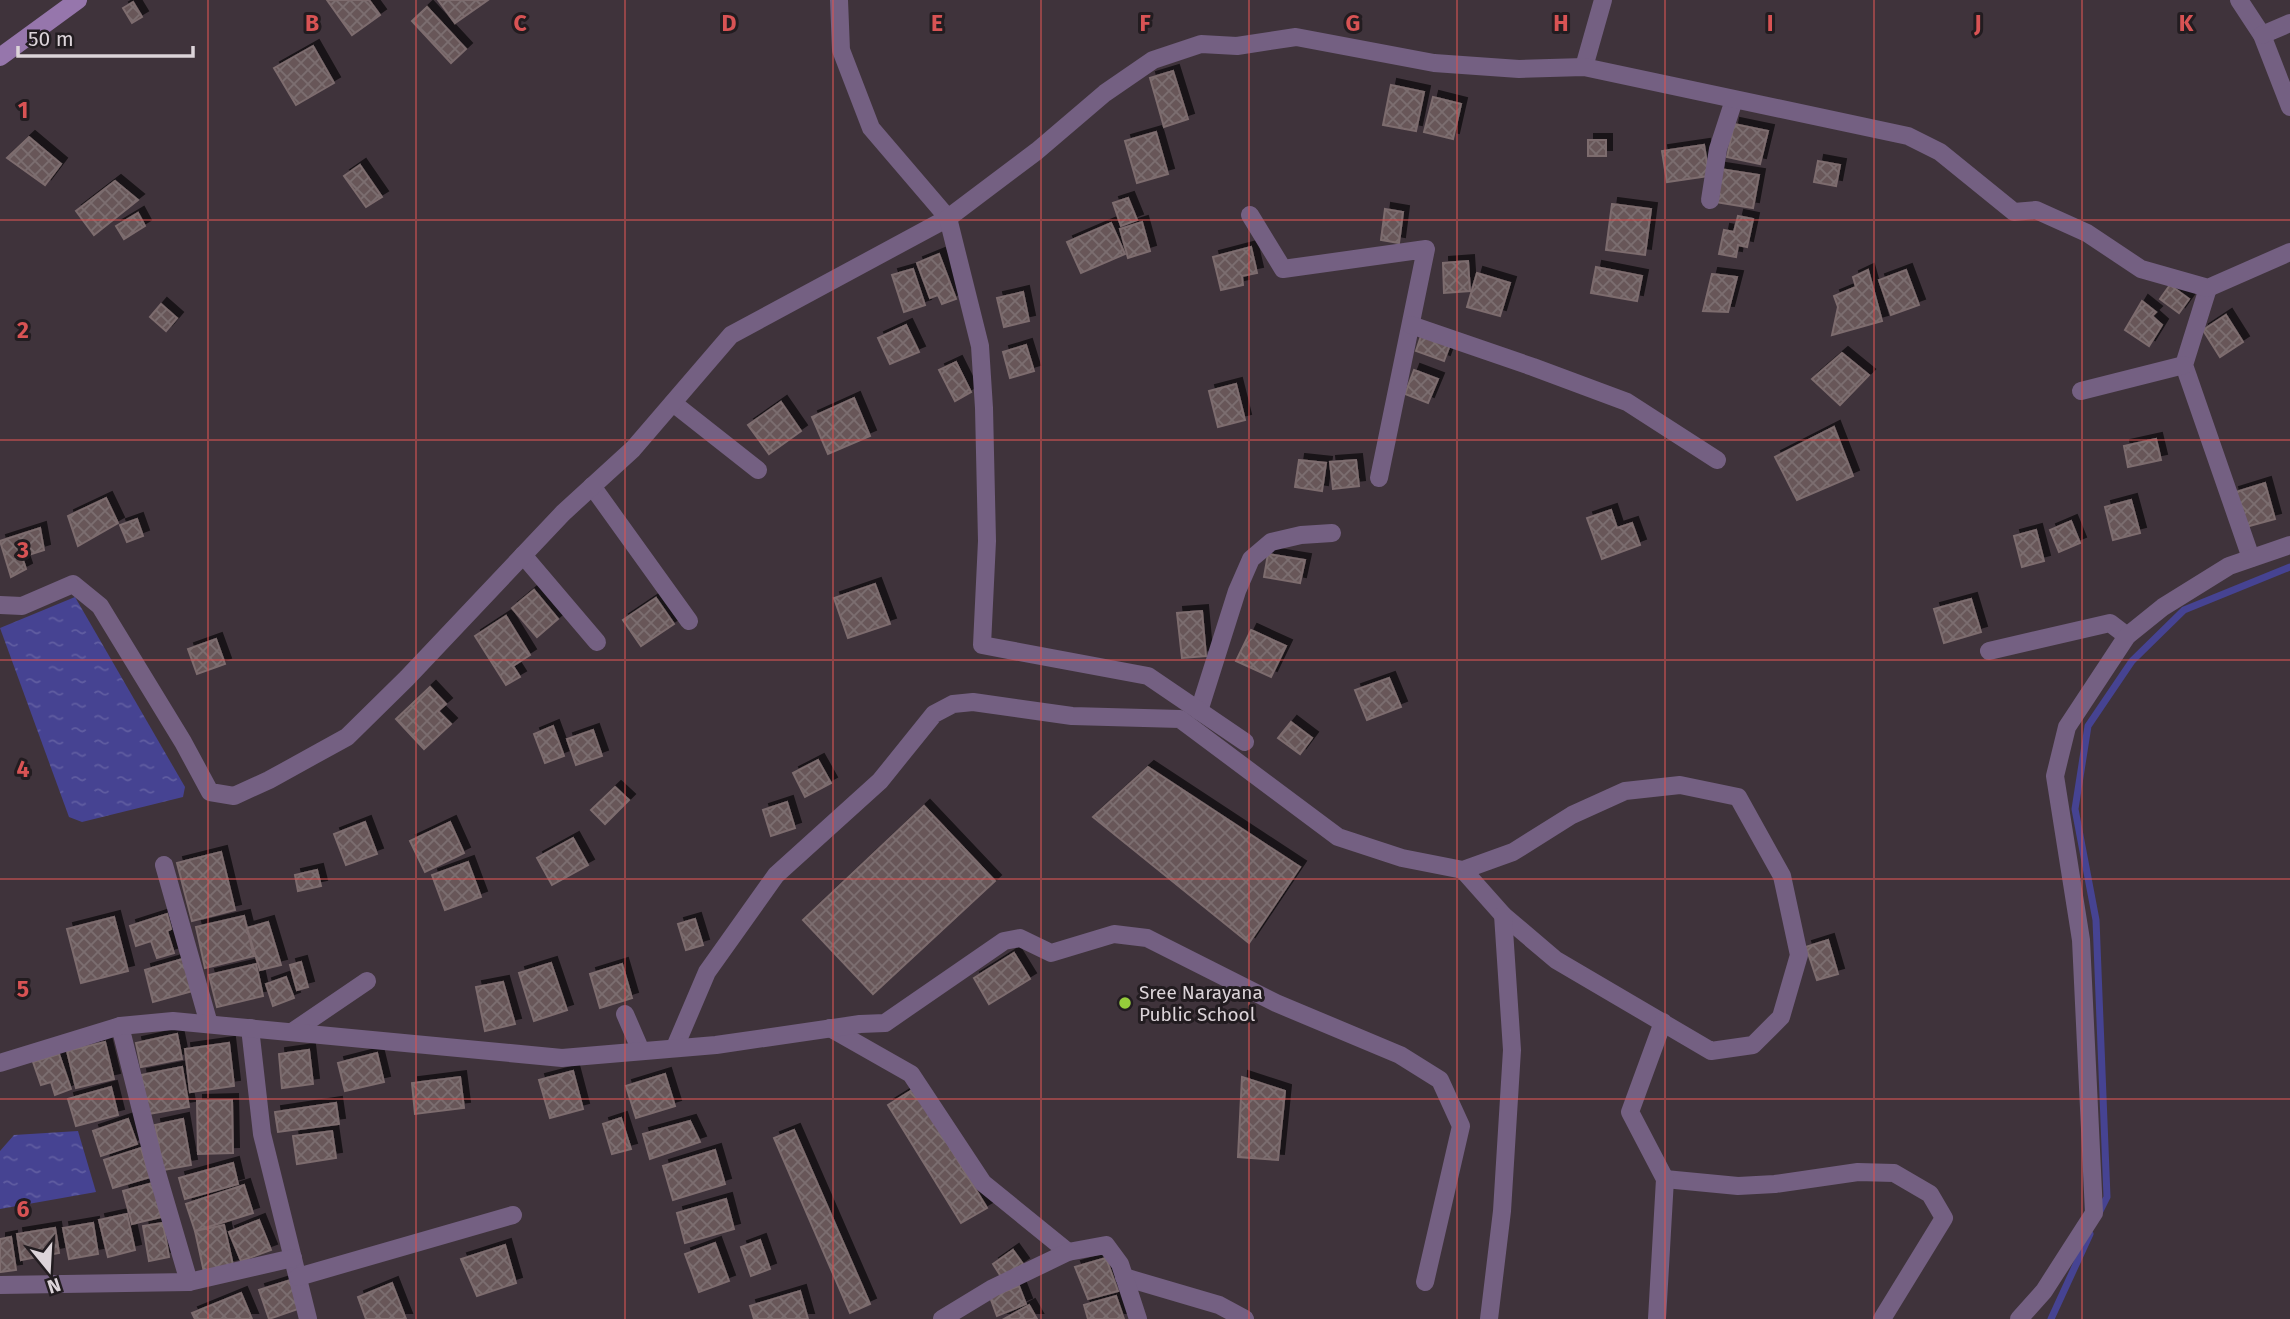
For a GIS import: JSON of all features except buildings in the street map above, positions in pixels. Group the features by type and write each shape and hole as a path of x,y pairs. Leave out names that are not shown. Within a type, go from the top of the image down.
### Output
{"main road":[{"path":"0,57 78,0"}],"street":[{"path":"839,0 841,50 871,128 948,218 979,346 984,408 988,541 982,645 1148,676 1245,742"},
{"path":"1584,67 1603,0"},
{"path":"2239,0 2262,35 2290,107"},
{"path":"2262,35 2290,23"},
{"path":"0,605 22,606 73,584 100,606 183,742 209,792 234,796 269,780 346,737 407,678 523,555 633,449 731,335 948,218 1037,151 1114,87 1153,60 1201,44 1237,46 1296,37 1434,63 1519,69 1584,67 1908,136 1940,152 2014,212 2036,210 2087,233 2140,269 2208,288 2290,253"},
{"path":"1710,200 1718,149 1734,100"},
{"path":"1250,215 1283,269 1426,249 1379,478"},
{"path":"2208,288 2184,365 2251,558"},
{"path":"1410,325 1627,402 1717,460"},
{"path":"2081,391 2184,365"},
{"path":"673,403 758,470"},
{"path":"592,486 689,621"},
{"path":"1199,711 1237,591 1251,559 1271,542 1301,535 1332,533"},
{"path":"2019,1319 2044,1291 2094,1213 2081,940 2055,776 2067,727 2127,636 2174,600 2229,566 2290,545"},
{"path":"523,555 597,642"},
{"path":"1989,651 2110,624 2127,636"},
{"path":"675,1046 707,972 776,876 880,781 934,713 953,704 973,702 1072,716 1180,719 1338,837 1402,858 1463,870 1513,852 1572,815 1625,792 1680,785 1738,797 1782,876 1799,955 1781,1017 1753,1045 1712,1051 1556,960 1503,915 1463,870"},
{"path":"164,865 209,1024"},
{"path":"1489,1319 1502,1210 1512,1050 1503,915"},
{"path":"0,1063 120,1026 173,1021 562,1058 675,1046 716,1045 860,1024 885,1023 1004,941 1020,938 1051,953 1114,934 1147,938 1276,1003 1400,1055 1440,1080 1461,1126 1425,1282"},
{"path":"292,1032 367,981"},
{"path":"625,1014 641,1051"},
{"path":"1657,1319 1665,1179 1630,1112 1663,1022"},
{"path":"120,1026 155,1166 189,1282"},
{"path":"250,1028 262,1134 308,1319"},
{"path":"830,1028 911,1073 983,1183 1068,1252"},
{"path":"1665,1179 1738,1186 1775,1184 1858,1172 1894,1173 1930,1194 1944,1218 1882,1319"},
{"path":"298,1277 513,1215"},
{"path":"942,1319 993,1289 1068,1252 1106,1245 1119,1264 1138,1319"},
{"path":"0,1285 189,1282 293,1258"},
{"path":"1124,1277 1219,1305 1245,1319"}],"water":[{"path":"75,597 185,787 183,797 82,822 69,817 0,628"},
{"path":"78,1131 96,1192 0,1209 0,1151 14,1135"}],"waterway":[{"path":"2099,1213 2107,1197 2096,920 2075,809 2088,726 2132,661 2184,610 2290,567"},
{"path":"2051,1319 2090,1234"}],"place":[{"name":"Sree Narayana Public School","path":"1125,1003"}]}
